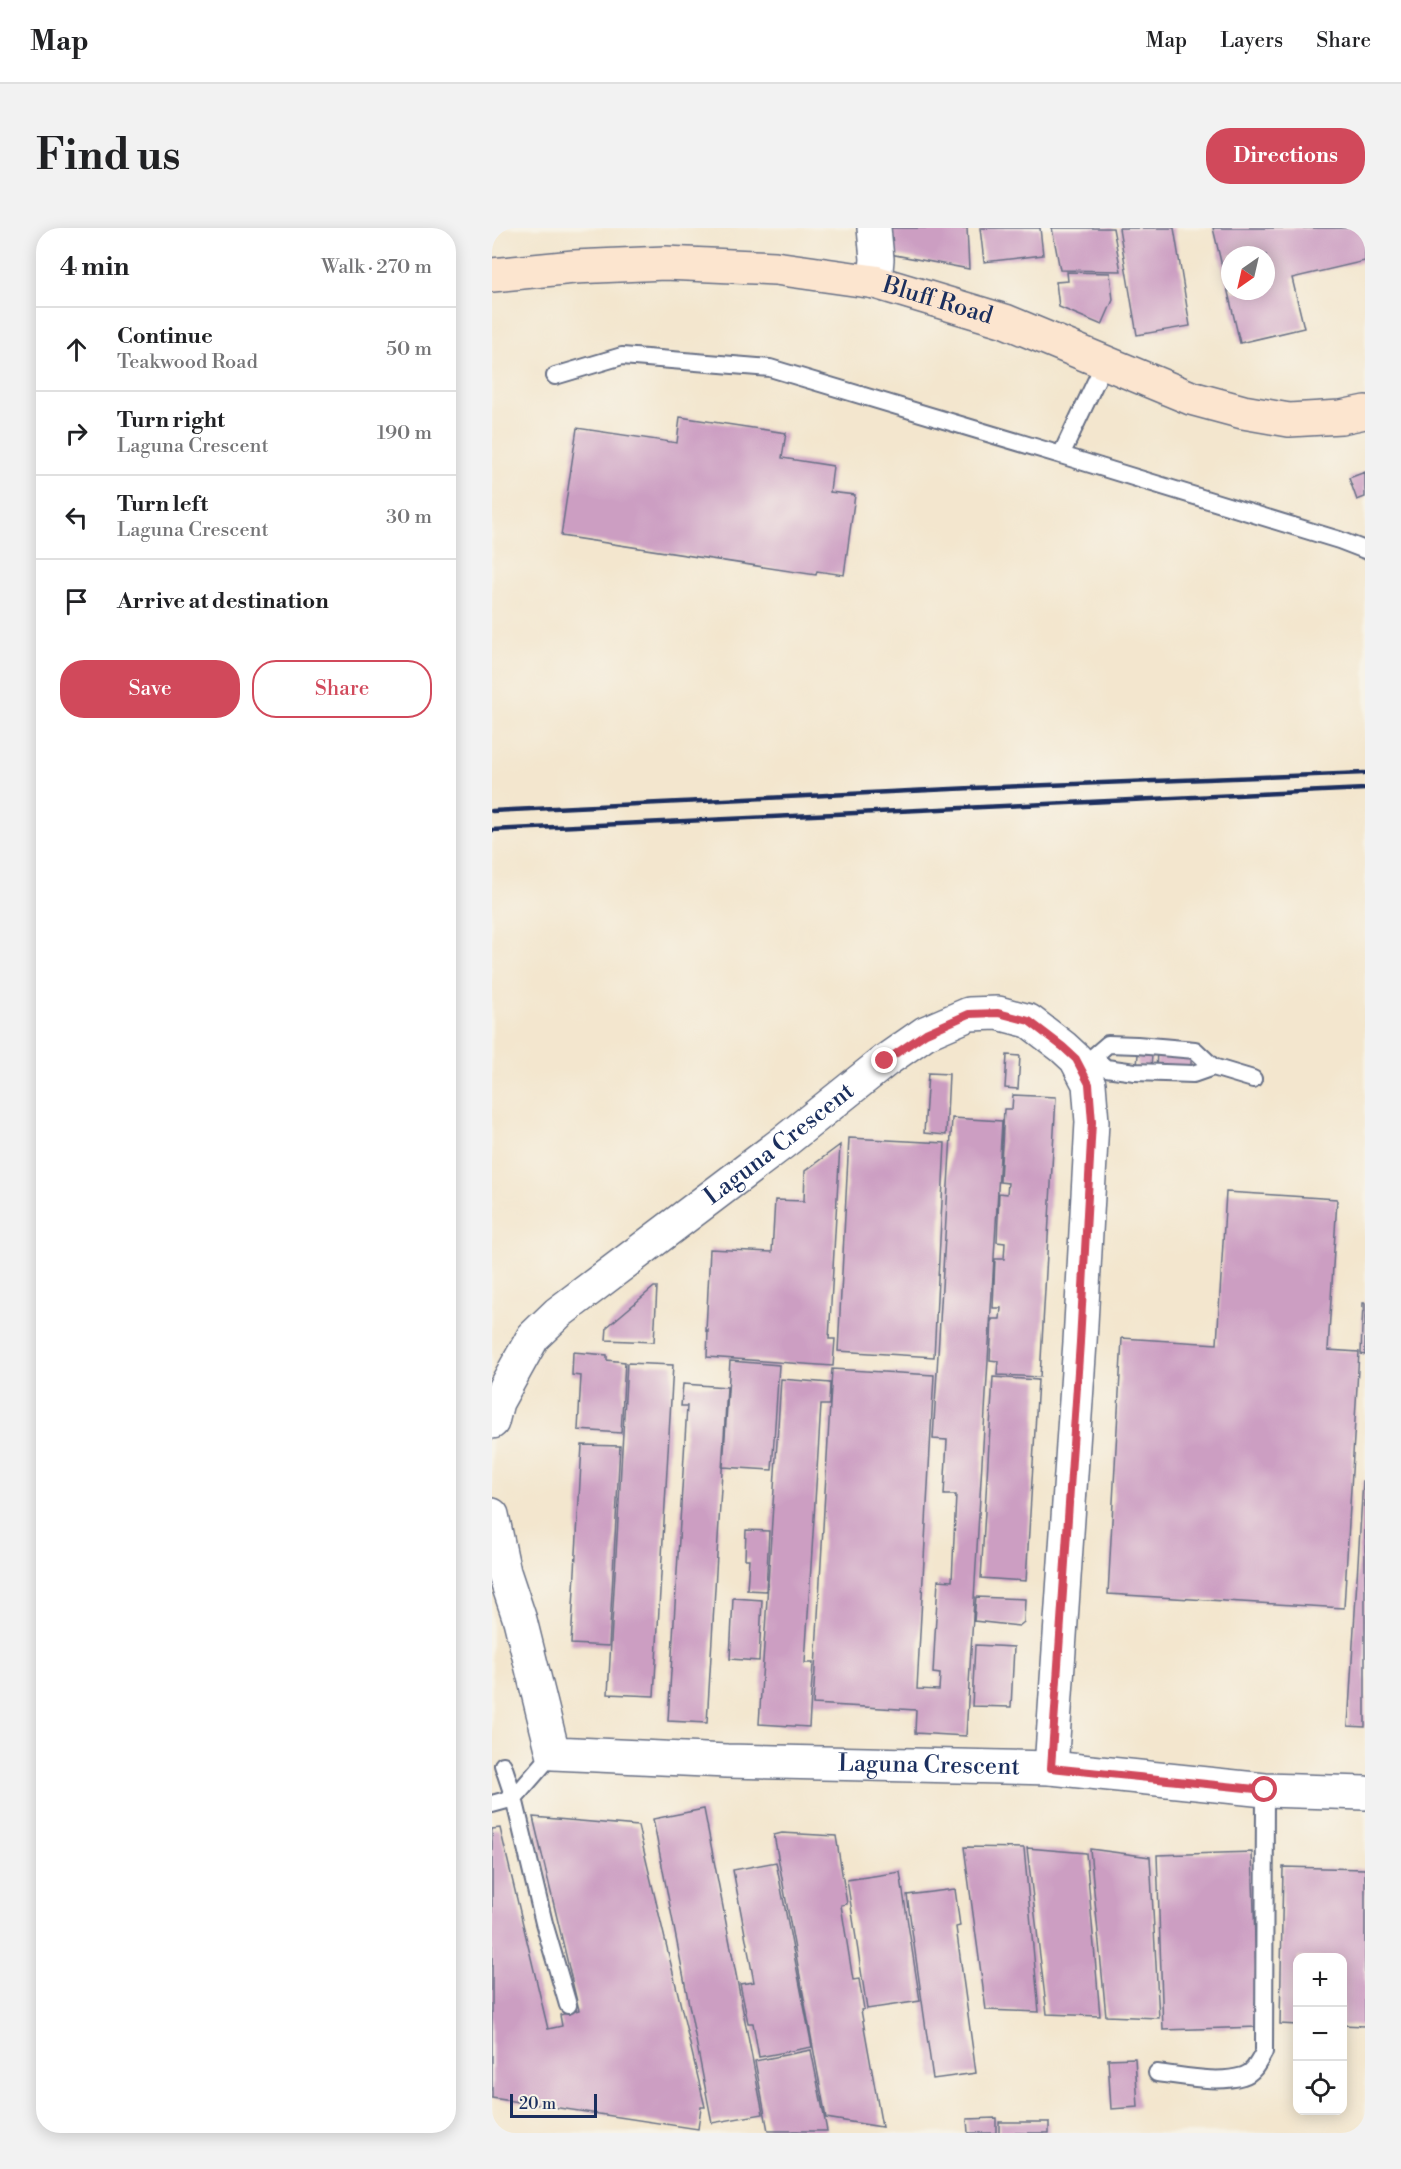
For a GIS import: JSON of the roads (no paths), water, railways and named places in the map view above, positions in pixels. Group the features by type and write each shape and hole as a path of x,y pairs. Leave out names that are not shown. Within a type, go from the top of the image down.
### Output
{"main road":[{"name":"Bluff Road","path":"492,275 574,267 665,263 775,268 875,282 1005,321 1191,398 1243,412 1289,420 1341,417 1365,412"}],"street":[{"path":"874,228 877,259 875,282"},
{"name":"Laguna Crescent","path":"492,1422 498,1402 527,1347 558,1313 785,1141 885,1061 926,1033 969,1014 998,1013 1029,1021 1084,1058 1092,1122 1081,1330 1051,1768 727,1761 553,1753"},
{"path":"492,1515 504,1572 520,1620 553,1753"},
{"path":"1051,1768 1265,1790 1365,1793"}],"lane":[{"path":"555,376 622,356 770,368 1339,540 1365,550"},
{"path":"1061,455 1106,362"},
{"path":"1084,1058 1108,1044 1195,1050 1213,1067 1253,1079"},
{"path":"1084,1058 1106,1068 1136,1072 1193,1074 1213,1067"},
{"path":"492,1804 514,1798 553,1753"},
{"path":"498,1766 530,1779"},
{"path":"498,1766 514,1798 544,1923 568,2005"},
{"path":"1157,2073 1214,2079 1244,2076 1257,2065 1264,2052 1265,1790"}],"railway":[{"path":"492,811 972,788 1365,773"},
{"path":"492,830 1365,789"}]}
